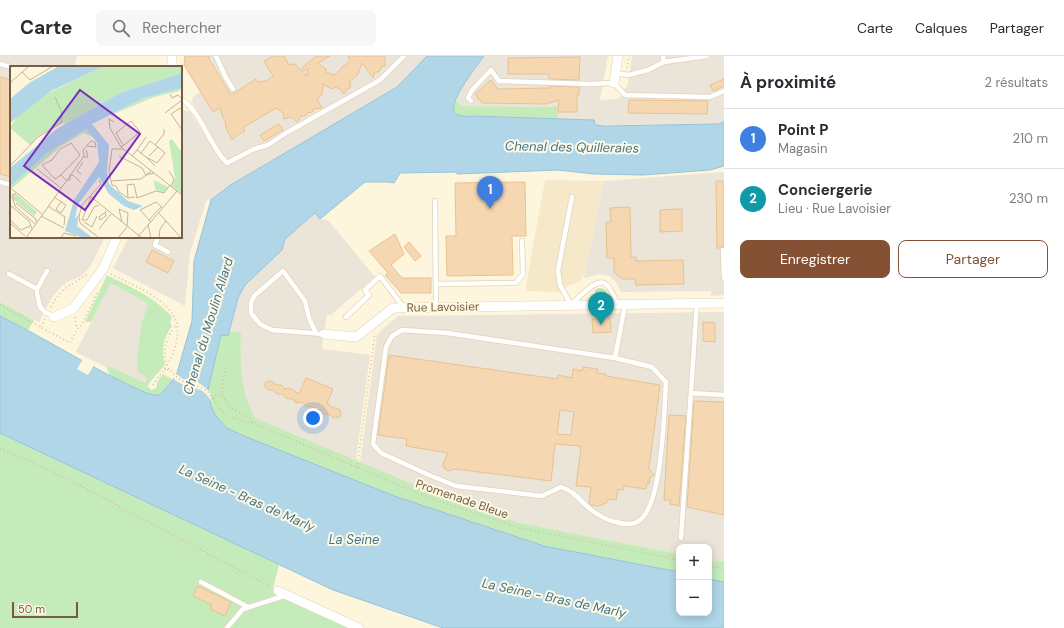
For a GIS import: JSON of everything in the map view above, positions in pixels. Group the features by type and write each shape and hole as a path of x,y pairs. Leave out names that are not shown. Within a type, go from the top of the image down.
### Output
{"street":[{"path":"614,83 618,56"},
{"path":"51,315 73,309 103,268 117,238"},
{"name":"Rue Lavoisier","path":"320,333 356,337 393,308 724,302"},
{"path":"278,591 359,628"}],"lane":[{"path":"216,56 233,89"},
{"path":"182,100 188,103 206,131 220,157 227,163 254,149 268,145 286,133 380,80 404,56"},
{"path":"663,56 664,62"},
{"path":"615,73 629,75 648,70 664,62 707,56"},
{"path":"0,64 10,66"},
{"path":"471,101 468,98 472,90 491,70 499,81 589,84 614,83 625,95 710,96 724,91"},
{"path":"0,182 10,185"},
{"path":"572,197 558,270 560,285 571,305 591,286 599,282 607,284 622,305 615,358"},
{"path":"435,201 436,308"},
{"path":"158,238 155,245 168,252"},
{"path":"436,284 516,283 523,274 522,241"},
{"path":"723,250 724,278"},
{"path":"47,271 37,289 40,307 51,315"},
{"path":"283,271 305,301 310,318 320,333 272,330 260,324 252,314 251,303 254,296 283,271"},
{"path":"9,274 37,289"},
{"path":"346,318 369,295 365,290 380,276 404,308"},
{"path":"681,538 697,303"},
{"path":"402,330 448,333 615,358 652,368 666,382 659,474 653,498 647,511 638,522 629,524 615,522 594,512 570,490 561,487 542,496 456,486 382,453 373,444 386,346 392,336 402,330"},
{"path":"691,393 724,395"},
{"path":"201,582 248,607"},
{"path":"227,628 244,609 287,595"}],"path":[{"path":"41,326 51,315 56,296 87,275 91,270"},
{"path":"108,271 161,301 174,315 177,323 178,340 173,357 153,385"},
{"path":"0,305 70,343 77,329 73,309"},
{"path":"164,369 166,371 168,369 165,356 165,346 168,337 177,323"},
{"path":"357,468 375,334"},
{"path":"226,364 223,378 223,398 229,406 251,419 253,423"},
{"name":"Promenade Bleue","path":"168,369 179,380 202,388 208,392 220,410 228,416 253,423 432,499 520,528 676,559"},
{"path":"212,398 222,394"},
{"path":"0,449 26,459 79,485 278,591"},
{"path":"712,567 724,569"}],"shaded area":[{"path":"0,56 77,56 74,66 10,66 10,238 104,238 90,267 81,276 67,282 60,288 52,297 39,322 0,302"},
{"path":"185,56 427,56 397,87 229,186 212,200 206,201 190,253 185,306 113,268 128,238 182,238 182,110 189,111 203,132 209,129 192,102 193,97 200,92 184,65"},
{"path":"484,56 608,56 600,100 619,99 628,84 632,56 724,56 724,122 719,124 595,125 558,119 557,106 463,106 454,100"},
{"path":"724,172 724,295 711,296 711,291 621,292 616,282 609,276 600,274 584,278 604,181"},
{"path":"545,180 604,181 585,273 579,282 568,286 559,292 525,291"},
{"path":"316,213 320,219 328,220 375,277 331,315 327,315 322,345 323,349 370,355 356,461 255,418 249,407 243,387 240,361 241,334 230,331 238,298 245,285 282,250 284,239"},
{"path":"111,283 148,304 147,378 144,383 109,366 107,368 76,352"},
{"path":"724,312 724,562 712,560 712,544 676,544 676,553 520,523 446,498 360,463 377,334 398,316"}],"green space":[{"path":"454,100 463,106 558,106 558,119 459,115 453,109"},
{"path":"107,275 150,298 172,317 170,323 172,326 167,335 163,349 165,365 149,383 148,387 152,390 156,388 158,381 163,374 173,380 160,396 148,394 110,376 107,368 109,366 145,383 147,378 137,371 138,349 142,323 148,304 111,283 91,322 85,322"},
{"path":"602,288 606,291 610,300 595,297 595,290"},
{"path":"0,302 34,320 28,330 0,316"},
{"path":"230,331 241,333 242,377 246,398 255,418 446,498 520,523 676,553 676,571 544,546 397,497 227,428 213,413 215,413 211,406 208,390 221,335 228,336"},
{"path":"0,433 279,565 273,588 361,628 0,628"},
{"path":"712,560 724,562 724,582 712,580"}],"water":[{"name":"La Seine","path":"427,56 484,56 464,84 455,102 453,108 455,113 459,115 594,120 595,125 604,126 718,124 724,122 724,166 710,170 643,175 594,174 558,170 457,174 457,172 400,173 394,183 365,182 320,219 315,213 285,239 282,250 245,285 238,298 228,336 221,335 208,390 214,414 227,428 244,436 397,497 544,546 676,571 676,616 712,616 712,580 724,582 724,628 443,628 333,590 0,433 0,316 119,380 153,395 160,395 177,373 192,321 194,261 211,200 229,186 397,87"}],"pier":[{"path":"83,359 94,365 88,375 77,369"},
{"path":"175,373 183,379 197,382 202,385 210,392 212,403 208,396 201,390 185,386 175,380 173,377"}],"building":[{"path":"185,56 209,56 209,59 231,95 256,79 258,82 266,81 273,76 264,61 273,56 284,56 289,65 295,64 307,76 308,68 304,71 302,68 316,56 330,56 318,63 326,69 326,72 334,75 350,60 348,56 385,56 385,66 381,67 379,72 375,72 373,78 362,63 358,74 350,81 350,88 347,89 344,94 336,87 332,89 323,84 322,94 317,99 322,108 314,109 305,116 301,116 297,122 291,117 284,119 283,113 276,108 244,127 244,132 232,140 226,128 225,120 220,108 213,112 184,65"},
{"path":"580,57 579,80 549,79 549,74 508,74 508,58"},
{"path":"0,77 10,80 10,177 0,174"},
{"path":"724,79 724,86 713,91 710,85"},
{"path":"491,80 498,89 550,88 550,86 579,87 579,95 577,95 577,112 558,112 559,100 546,104 482,103 475,94"},
{"path":"629,100 708,101 707,114 628,113"},
{"path":"279,124 283,130 264,141 260,135"},
{"path":"716,181 724,181 724,246 720,248 717,248"},
{"path":"525,182 526,236 512,236 513,275 447,276 446,236 456,236 455,183"},
{"path":"630,207 631,257 636,257 636,261 683,260 684,284 636,285 635,279 622,279 614,272 614,258 607,258 606,222 611,222 610,208"},
{"path":"682,209 682,231 660,232 660,210"},
{"path":"395,234 404,254 391,265 402,278 431,278 431,293 401,293 385,275 388,273 369,251"},
{"path":"409,242 421,256 415,261 404,247"},
{"path":"152,250 174,261 168,273 146,262"},
{"path":"610,318 611,332 593,333 592,319"},
{"path":"703,322 715,323 715,342 703,341"},
{"path":"389,355 557,379 558,375 572,378 573,369 582,371 583,367 598,369 597,373 606,374 606,376 660,385 649,469 654,475 650,477 649,484 647,483 646,489 624,486 623,490 618,489 616,500 609,499 606,503 599,506 591,505 589,503 591,487 576,486 580,446 555,444 551,481 455,469 448,471 444,468 443,464 448,453 406,446 407,439 378,435","holes":["560,410 574,412 571,435 557,434"]},
{"path":"306,378 333,389 327,403 333,408 340,410 340,417 334,418 330,415 324,414 321,410 306,406 302,402 295,403 296,402 292,399 286,398 283,394 277,394 273,390 269,390 264,386 266,382 271,381 277,385 281,385 285,389 290,388 299,394"},
{"path":"694,401 724,402 724,515 687,507"},
{"path":"669,415 686,416 679,506 670,504 671,500 664,500"},
{"path":"197,586 231,602 225,616 210,609 212,605 193,596"}],"place":[{"name":"Point P","path":"490,209"},
{"name":"Conciergerie","path":"601,325"}],"water label":[{"name":"Chenal des Quilleraies","path":"572,147"},
{"name":"Chenal du Moulin Allard","path":"208,326"},
{"name":"La Seine - Bras de Marly","path":"247,498"},
{"name":"La Seine - Bras de Marly","path":"554,598"}]}
